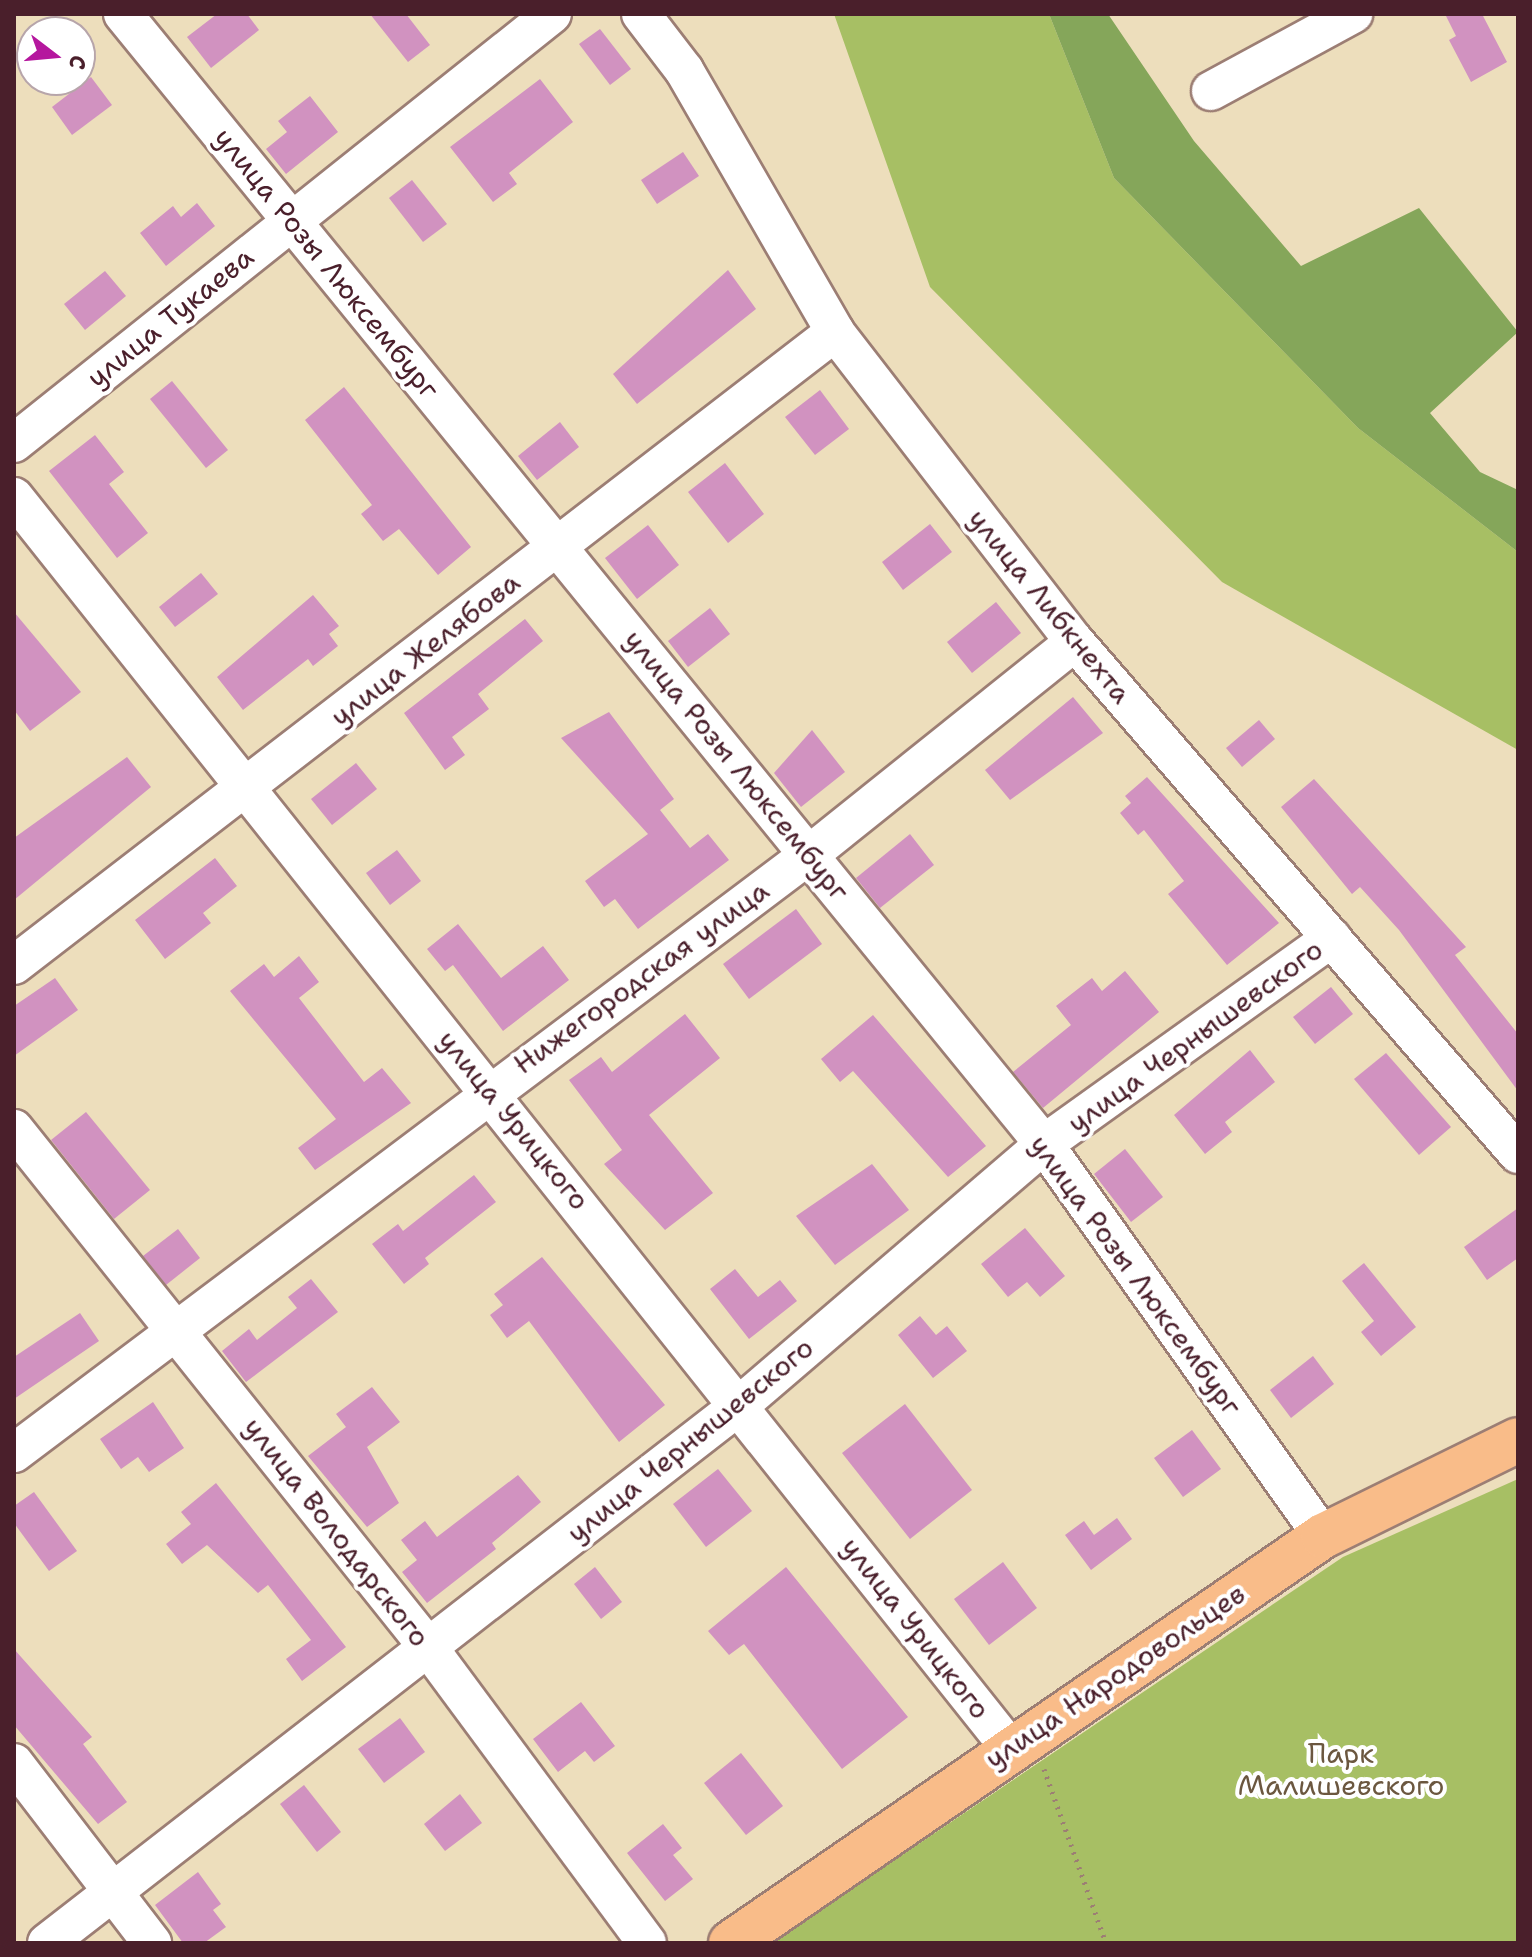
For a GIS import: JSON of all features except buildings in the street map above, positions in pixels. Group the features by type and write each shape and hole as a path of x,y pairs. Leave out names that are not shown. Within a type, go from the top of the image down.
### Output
{"main road":[{"name":"улица Народовольцев","path":"731,1943 1025,1754 1323,1536 1518,1440"}],"street":[{"name":"улица Розы Люксембург","path":"123,14 1044,1144 1323,1536"},
{"name":"улица Тукаева","path":"14,443 552,14"},
{"name":"улица Либкнехта","path":"641,14 684,70 835,332 1075,642 1518,1154"},
{"path":"1211,91 1353,14"},
{"name":"улица Желябова","path":"14,965 246,790 835,332"},
{"name":"улица Урицкого","path":"14,497 246,790 1025,1754"},
{"name":"Нижегородская улица","path":"14,1453 180,1333 489,1089 810,854 1075,642"},
{"name":"улица Чернышевского","path":"47,1943 741,1404 1044,1144 1332,938"},
{"name":"улица Володарского","path":"14,1129 428,1647 647,1943"},
{"path":"14,1763 152,1943"}],"path":[{"path":"1025,1754 1094,1893 1106,1943"}],"green space":[{"path":"834,14 1049,14 1114,178 1358,428 1518,552 1518,750 1222,582 930,287"},
{"path":"1049,14 1108,14 1194,141 1301,266 1419,208 1518,332 1430,413 1480,472 1518,490 1518,552 1358,428 1114,178"},
{"name":"Парк Малишевского","path":"1518,1479 1518,1943 772,1943 1343,1557"}]}
